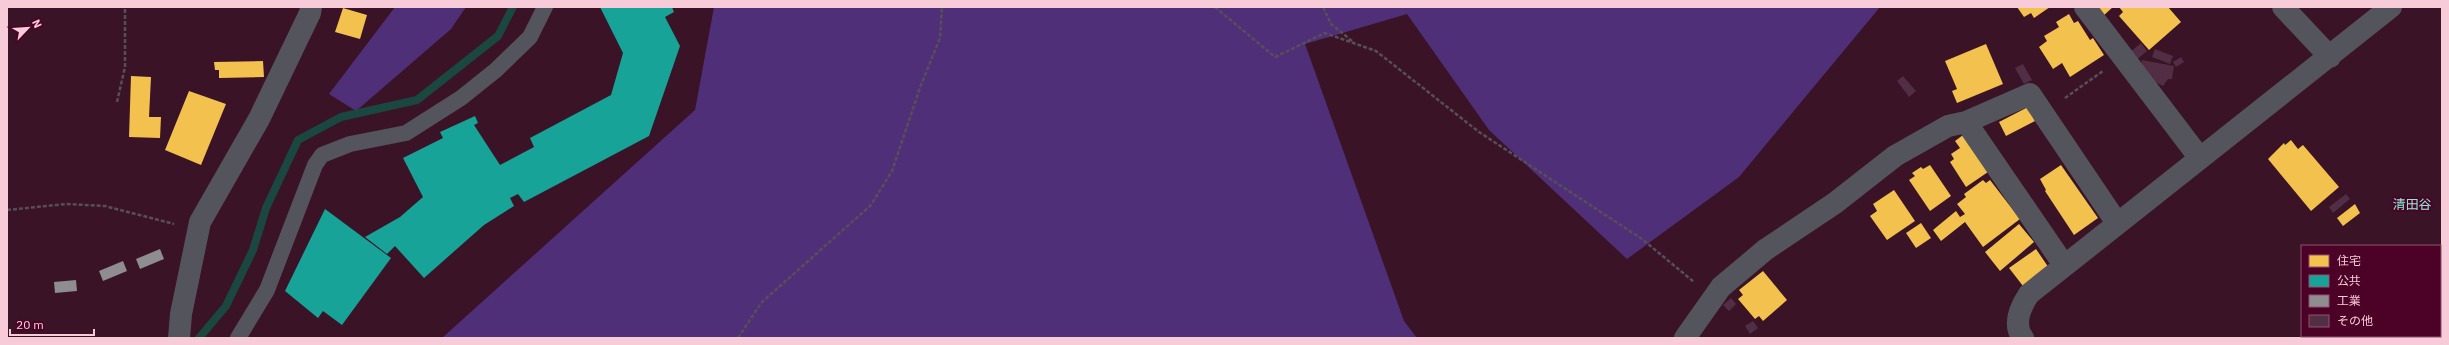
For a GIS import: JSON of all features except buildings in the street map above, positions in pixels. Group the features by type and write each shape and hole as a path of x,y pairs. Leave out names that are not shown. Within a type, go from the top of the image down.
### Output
{"street":[{"path":"179,335 200,222 259,119 310,13 311,7"},
{"path":"2085,7 2199,157"},
{"path":"2283,7 2330,57"},
{"path":"2023,338 2019,333 2019,309 2029,294 2199,157 2330,57 2391,7"},
{"path":"1685,338 1721,287 1765,250 1835,203 1895,156 1948,126 1966,122 2028,90 2117,223"},
{"path":"1966,122 2064,265"}],"lane":[{"path":"238,338 267,290 315,166 322,155 350,144 406,133 460,98 496,70 530,37 545,7"}],"path":[{"path":"117,102 125,67 125,7"},
{"path":"738,338 761,303 871,205 884,185 892,171 921,85 940,38 942,7"},
{"path":"1215,7 1275,57 1325,33 1376,51 1479,132 1642,239 1713,298"},
{"path":"1323,7 1331,24 1354,43"},
{"path":"2043,113 2123,57"},
{"path":"7,210 66,204 105,206 198,230"}],"shaded area":[{"path":"395,7 466,7 451,29 356,111 329,94"},
{"path":"714,7 1880,7 1739,177 1627,259 1489,130 1407,14 1305,44 1404,321 1417,338 442,338 695,110"}],"waterway":[{"path":"199,338 226,306 253,250 266,208 298,140 341,117 417,100 498,36 513,7"}],"district":[{"name":"清田谷","path":"2412,204"}]}
